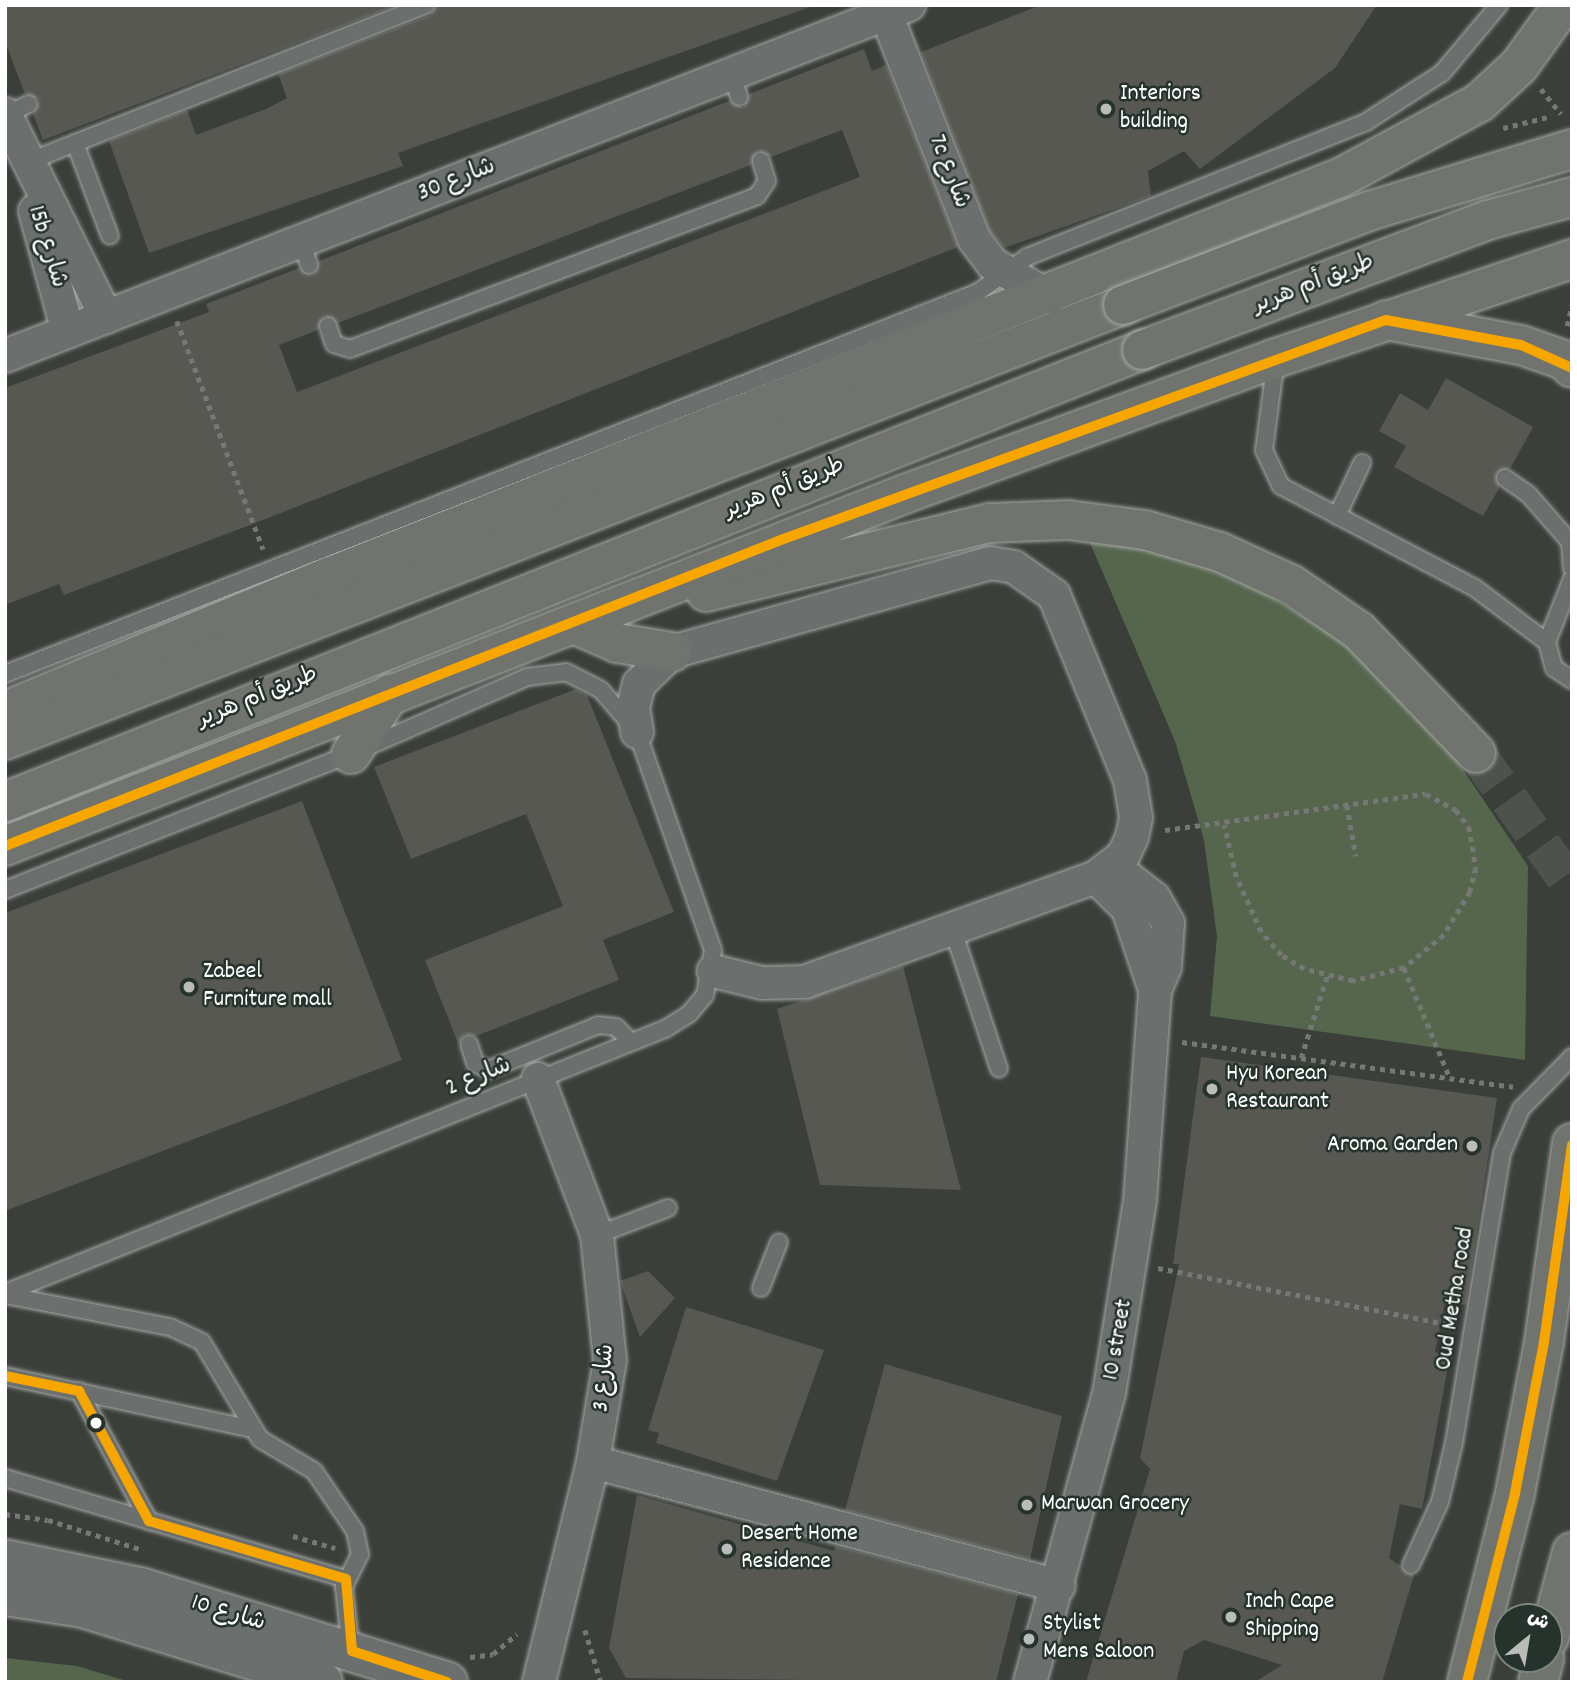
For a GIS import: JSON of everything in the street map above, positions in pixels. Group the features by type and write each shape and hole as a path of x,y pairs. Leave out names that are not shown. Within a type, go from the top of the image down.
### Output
{"main road":[{"path":"5,711 329,577 1049,297 1342,177 1436,130 1480,102 1519,66 1563,5"},
{"name":"طريق أم هرير","path":"5,740 1369,211 1572,149"},
{"name":"طريق أم هرير","path":"5,802 1142,350 1488,220 1572,197"},
{"path":"5,846 645,596 1276,358 1572,259"},
{"path":"1386,320 1521,345 1564,360 1572,368"},
{"path":"645,596 700,593 921,536 990,523 1068,520 1145,530 1220,552 1292,586 1359,631 1476,753"},
{"path":"575,624 617,643 672,652"},
{"path":"351,754 390,694"},
{"path":"1464,1682 1479,1642 1544,1342 1572,1143"},
{"path":"1558,1603 1572,1552"},
{"name":"شارع 10","path":"5,1559 140,1587 448,1682"},
{"name":"شارع 10","path":"5,1596 83,1608 323,1682"}],"street":[{"name":"7c شارع","path":"898,10 974,239 1006,274 1049,297"},
{"name":"شارع 30","path":"5,356 167,294 305,253 736,86 898,10"},
{"name":"15b شارع","path":"13,111 27,162 32,203 68,332"},
{"name":"15b شارع","path":"27,162 106,317"},
{"path":"637,732 633,708 639,684 672,652 967,567 1014,567 1054,595 1065,616 1130,780 1136,818 1123,856 1104,872 953,930 805,982 762,983 713,971"},
{"name":"10 street","path":"1030,1682 1059,1586 1109,1394 1132,1263 1155,990 1165,967 1168,923 1154,898 1104,872"},
{"name":"شارع 3","path":"538,1079 597,1235 610,1360 593,1462 539,1682"},
{"path":"593,1462 1059,1586"}],"lane":[{"path":"27,162 426,5"},
{"path":"5,674 978,292 1027,257 1390,110 1442,73 1499,5"},
{"path":"75,143 110,236"},
{"path":"328,327 334,344 350,349 744,200 766,188 761,161"},
{"path":"1276,358 1264,450 1268,467 1281,486 1475,588 1547,642"},
{"path":"1337,516 1362,463"},
{"path":"1505,478 1544,509 1570,541 1572,568"},
{"path":"1572,579 1547,642 1554,668 1572,680"},
{"path":"5,890 351,754 546,672 584,678 637,732 707,931 713,971"},
{"path":"953,930 999,1069"},
{"name":"شارع 2","path":"5,1294 631,1042 689,1014 705,995 713,971"},
{"path":"469,1044 475,1063 488,1070 598,1025 616,1027 631,1042"},
{"name":"Oud Metha road","path":"1411,1565 1440,1502 1473,1329 1502,1153 1536,1090 1572,1057"},
{"path":"597,1235 668,1208"},
{"path":"761,1288 779,1242"},
{"path":"5,1294 187,1332 214,1355 252,1429 269,1447 314,1471 355,1531 360,1554 346,1580 352,1651"},
{"path":"5,1376 252,1429"},
{"path":"79,1391 149,1521"},
{"path":"5,1478 346,1580"}],"path":[{"path":"167,294 270,569"},
{"path":"1136,818 1167,830 1224,825 1426,794 1456,810 1475,844 1476,868 1459,915 1404,968 1353,981 1327,976 1281,955 1261,932 1236,877 1224,825"},
{"path":"1347,804 1356,856"},
{"path":"1404,968 1450,1078"},
{"path":"1301,1058 1327,976"},
{"path":"1153,1038 1536,1090"},
{"path":"1132,1263 1473,1329"}],"green space":[{"path":"1088,538 1197,556 1268,595 1358,651 1443,740 1528,866 1525,1060 1210,1016 1217,936 1204,840 1175,741"},
{"path":"5,1658 77,1666 130,1682 5,1682"}],"building":[{"path":"5,5 397,5 43,140 33,114 39,100 25,94 5,42"},
{"path":"436,5 810,7 398,153 403,166 149,253 109,141 187,110 196,135 266,109 287,98 278,74 430,15"},
{"name":"Interiors building","path":"1041,5 1377,5 1335,68 1200,169 1184,151 1148,171 1151,196 1004,248 990,230 921,52"},
{"path":"864,49 872,71 886,65 958,247 245,527 64,595 59,584 5,605 5,388 209,312 206,304 299,268 313,275 319,261 729,101 743,107 749,94","holes":["842,130 860,177 297,392 279,345 318,330 324,316 338,323 751,165 757,151 771,157"]},
{"path":"1446,378 1533,427 1510,469 1496,473 1500,487 1483,516 1394,467 1406,446 1379,431 1400,393 1428,410"},
{"path":"576,689 587,695 674,912 603,940 619,980 476,1036 465,1034 458,1043 425,960 563,906 526,814 411,859 374,767"},
{"name":"Zabeel Furniture mall","path":"302,801 402,1060 5,1211 5,913"},
{"path":"903,966 961,1190 820,1185 777,1009"},
{"path":"1201,1057 1497,1098 1466,1305 1445,1302 1435,1352 1450,1355 1422,1509 1400,1504 1389,1558 1414,1575 1382,1682 1255,1682 1282,1665 1204,1640 1184,1651 1176,1682 1086,1682 1150,1469 1140,1458 1179,1264 1173,1264"},
{"path":"648,1271 675,1298 640,1337 620,1281"},
{"path":"686,1307 824,1350 777,1481 656,1443 659,1433 648,1430"},
{"path":"885,1364 1062,1416 1030,1559 845,1510"},
{"name":"Desert Home Residence","path":"637,1495 834,1551 836,1546 1018,1594 996,1682 626,1678 609,1648"}],"tunnel":[{"path":"1476,753 1572,887"}],"transit line":[{"path":"5,846 778,541 1386,320 1521,345 1572,368"},
{"path":"1467,1682 1515,1493 1544,1342 1572,1145"},
{"path":"5,1376 79,1391 149,1521 346,1579 352,1651 447,1682"}],"place":[{"name":"Interiors building","path":"1106,109"},
{"name":"Zabeel Furniture mall","path":"189,987"},
{"name":"Hyu Korean Restaurant","path":"1212,1089"},
{"name":"Aroma Garden","path":"1472,1146"},
{"name":"Marwan Grocery","path":"1027,1505"},
{"name":"Desert Home Residence","path":"727,1549"},
{"name":"Inch Cape Shipping","path":"1231,1617"},
{"name":"Stylist Mens Saloon","path":"1029,1639"}]}
